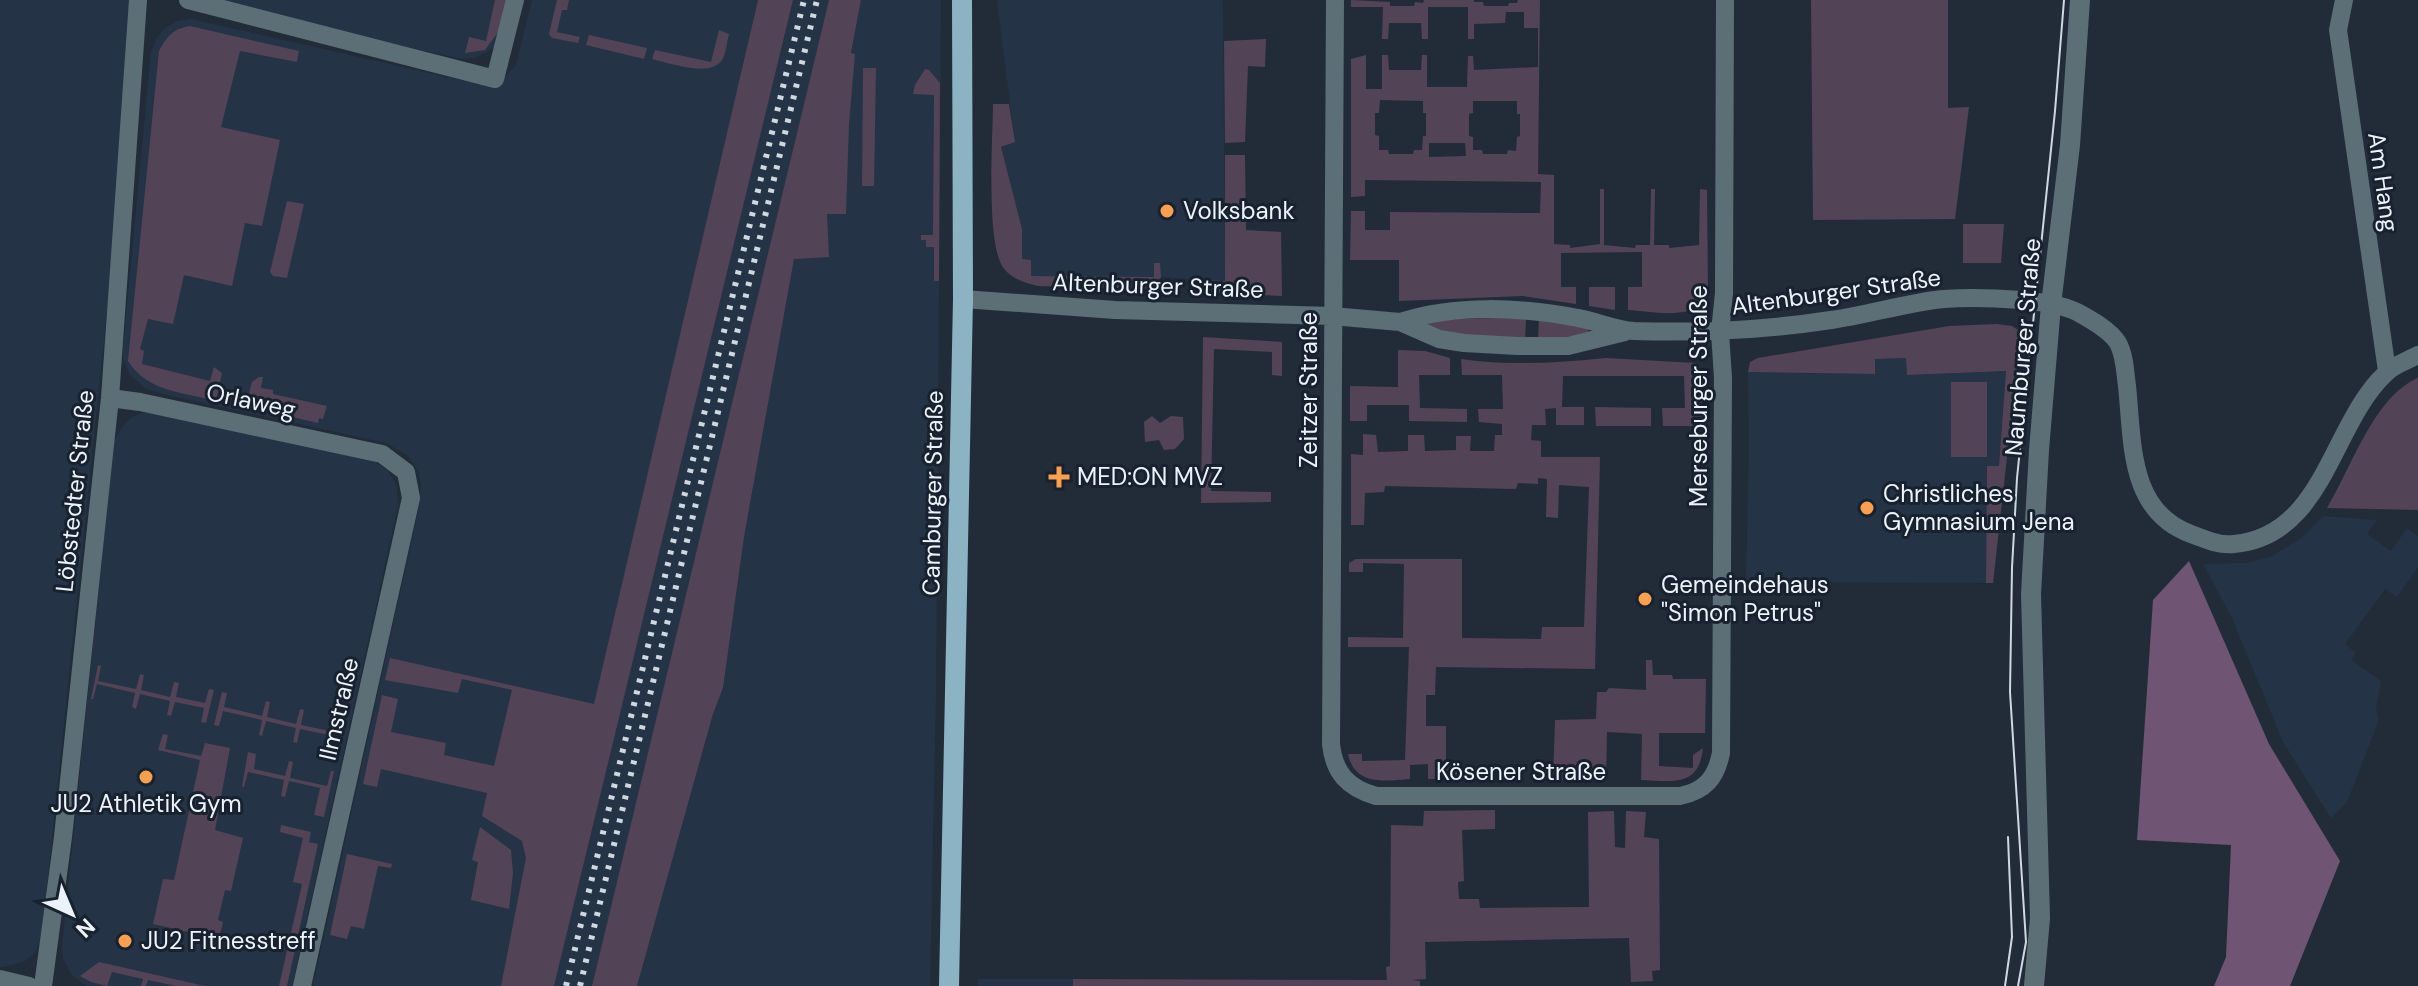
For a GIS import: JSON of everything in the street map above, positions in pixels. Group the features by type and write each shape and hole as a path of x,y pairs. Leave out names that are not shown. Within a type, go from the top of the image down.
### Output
{"main road":[{"name":"Camburger Straße","path":"949,986 963,299 962,0"}],"street":[{"name":"Löbstedter Straße","path":"43,986 63,837 110,398 138,0"},
{"path":"188,0 495,79 515,0"},
{"name":"Zeitzer Straße","path":"1335,0 1331,744 1336,767 1342,777"},
{"name":"Merseburger Straße","path":"1705,787 1715,772 1721,753 1723,378 1720,332 1724,293 1725,0"},
{"name":"Naumburger Straße","path":"2034,986 2040,918 2031,594 2039,450 2051,305 2070,145 2080,0"},
{"name":"Am Hang","path":"2344,0 2338,30 2387,371"},
{"name":"Altenburger Straße","path":"1400,322 1425,314 1504,311 1578,318 1628,331 1720,332 1830,320 1943,299 1996,298 2075,311 2114,337 2120,346 2125,365 2133,450 2141,484 2155,511 2171,525 2210,541 2233,545 2261,538 2281,528 2302,508 2371,388 2387,371"},
{"name":"Altenburger Straße","path":"963,299 1115,310 1332,316 1400,322 1439,339 1517,346 1568,346 1628,331"},
{"path":"2387,371 2418,355"},
{"name":"Orlaweg","path":"110,398 382,454"},
{"name":"Ilmstraße","path":"302,986 411,498 406,472 382,454"},
{"name":"Kösener Straße","path":"1342,777 1361,792 1376,796 1680,796 1705,787"},
{"path":"0,979 29,986"}],"shaded area":[{"path":"0,0 135,0 118,206 42,934 35,953 25,961 3,967 0,967"},
{"path":"196,0 510,0 494,48 474,58 462,59"},
{"path":"495,0 506,0 499,31 485,50 465,53 469,37 486,41"},
{"path":"532,0 758,0 530,986 313,986 417,516 421,483 418,471 407,455 386,443 163,394 145,388 130,375 123,359 123,348 151,52 164,29 177,21 191,19 460,80 497,81 516,65"},
{"path":"557,0 569,0 567,10 562,10 557,32 580,37 578,43 552,38 549,34"},
{"path":"758,0 793,0 554,986 501,986 526,858 522,841 482,816 487,793 381,769 377,787 363,784 382,695 398,699 391,732 446,743 444,755 494,766 512,690 462,679 458,693 385,680 390,658 594,704"},
{"path":"793,0 829,0 674,651 592,986 554,986"},
{"path":"829,0 861,0 851,53 855,54 846,214 827,214 829,257 794,259 744,537 723,688 637,986 592,986"},
{"path":"861,0 941,0 936,693 930,986 637,986 723,688 744,537 794,259 851,53"},
{"path":"997,0 1223,0 1225,282 1161,277 1031,276 1022,260 1022,229 1000,147 1015,142"},
{"path":"1351,0 1414,6 1415,2 1423,3 1424,0 1474,0 1483,2 1484,6 1508,6 1518,0 1540,0 1538,174 1554,175 1554,244 1570,245 1570,248 1600,244 1600,189 1604,189 1604,245 1635,248 1636,245 1650,245 1651,189 1655,189 1654,245 1669,245 1669,248 1699,245 1700,189 1707,190 1708,292 1703,302 1685,312 1628,310 1628,287 1642,287 1642,252 1561,253 1561,287 1576,287 1576,304 1523,296 1399,301 1399,260 1350,260 1351,211 1365,211 1365,230 1390,230 1390,212 1540,213 1541,182 1365,180 1365,196 1351,197 1351,59 1366,55 1366,89 1382,89 1382,55 1388,55 1389,70 1421,70 1422,55 1427,55 1427,87 1467,87 1468,56 1473,56 1474,70 1538,67 1538,28 1524,28 1524,12 1506,12 1505,23 1474,24 1474,39 1468,39 1468,7 1428,7 1428,39 1422,39 1421,23 1389,23 1388,39 1382,39 1383,7 1351,7","holes":["1380,100 1423,101 1426,136 1423,136 1422,150 1414,150 1413,154 1389,154 1388,150 1379,150 1375,113 1379,113","1473,101 1517,101 1520,136 1517,137 1516,151 1483,154 1482,150 1473,150 1473,137 1469,136 1469,114 1473,113","1429,143 1465,143 1466,156 1429,157"]},
{"path":"1811,0 1948,0 1948,108 1969,107 1955,219 1813,220"},
{"path":"190,26 299,51 297,62 240,51 221,127 280,140 262,226 245,223 232,286 184,275 173,324 148,319 140,349 144,351 142,364 210,381 214,367 222,373 216,401 156,385 145,379 128,361 159,51 171,34"},
{"path":"719,30 729,34 722,60 717,65 689,68 652,59 655,50 711,62"},
{"path":"589,35 647,48 644,59 586,45"},
{"path":"1266,39 1265,67 1248,66 1245,142 1225,143 1224,41"},
{"path":"863,68 876,68 874,186 862,186"},
{"path":"925,69 940,83 939,281 934,281 934,247 926,247 926,240 921,240 921,235 933,235 934,95 913,94"},
{"path":"993,104 1009,104 1015,142 1001,147 1022,229 1022,259 1031,260 1031,276 1154,277 1154,263 1160,263 1161,277 1154,289 1038,286 1016,279 1005,270 999,258 992,217"},
{"path":"1225,155 1245,155 1246,230 1281,232 1282,296 1196,292 1195,280 1225,281"},
{"path":"287,201 304,204 287,278 273,276 270,272"},
{"path":"1963,224 2004,224 2001,263 1963,263"},
{"path":"1589,287 1615,287 1615,310 1589,306"},
{"path":"1526,317 1525,342 1467,337 1427,327 1427,323 1433,320"},
{"path":"1539,318 1586,328 1591,333 1538,342"},
{"path":"1949,326 2012,326 2021,332 1993,583 1986,583 1987,466 1999,466 2006,371 1907,375 1906,358 1875,359 1875,374 1748,372 1750,362 1758,358"},
{"path":"1203,337 1282,342 1282,376 1272,375 1272,352 1214,349 1211,491 1271,492 1271,502 1201,503"},
{"path":"1398,350 1425,351 1450,358 1450,375 1419,375 1420,408 1467,409 1467,422 1409,421 1409,405 1367,405 1367,421 1350,421 1350,386 1398,387"},
{"path":"1606,358 1695,363 1707,384 1708,409 1707,426 1663,426 1662,408 1685,408 1684,376 1563,376 1562,407 1584,407 1584,425 1556,425 1556,408 1545,409 1546,425 1532,425 1531,440 1541,441 1541,457 1600,457 1595,669 1436,667 1435,695 1426,695 1426,726 1446,726 1446,764 1458,765 1458,779 1428,779 1428,764 1410,765 1410,779 1372,779 1357,772 1348,754 1362,754 1362,761 1405,760 1409,647 1348,647 1348,637 1403,638 1404,564 1363,563 1363,572 1349,572 1349,563 1356,559 1462,559 1462,638 1541,639 1542,627 1584,627 1589,487 1559,485 1558,518 1546,517 1547,479 1538,478 1538,484 1518,483 1516,489 1385,486 1384,492 1365,493 1364,525 1351,525 1351,454 1363,455 1363,434 1376,435 1378,452 1408,451 1408,435 1424,435 1425,451 1456,450 1456,436 1471,436 1470,451 1494,451 1495,435 1502,435 1502,424 1479,422 1478,409 1503,409 1502,375 1462,375 1461,359 1534,363"},
{"name":"Christliches Gymnasium Jena","path":"1906,358 1907,375 2006,371 1999,467 1987,467 1986,583 1746,582 1748,372 1874,374 1874,359"},
{"path":"263,377 261,388 273,390 273,394 327,406 323,419 319,418 318,423 250,407 247,401 252,382"},
{"path":"2418,378 2418,510 2327,508 2376,417 2402,387"},
{"path":"1951,382 1987,382 1987,457 1951,457"},
{"path":"1595,407 1651,408 1651,426 1596,426"},
{"path":"157,413 375,461 388,471 397,486 398,506 292,986 86,986 71,974 63,958 114,441 132,417"},
{"path":"1152,416 1160,423 1171,416 1183,417 1184,439 1175,449 1164,450 1159,440 1145,442 1144,422"},
{"path":"2323,516 2377,520 2367,534 2391,551 2407,528 2418,536 2418,567 2397,597 2385,589 2345,644 2356,653 2351,660 2381,681 2376,708 2379,720 2347,802 2331,818 2283,742 2232,618 2203,564 2247,563 2270,557 2302,538"},
{"path":"2189,561 2269,744 2340,861 2290,986 2214,986 2226,957 2231,845 2137,840 2153,600"},
{"path":"1646,660 1652,660 1653,675 1672,675 1673,679 1706,679 1705,733 1659,733 1659,766 1693,768 1693,755 1703,748 1696,770 1690,776 1673,781 1641,780 1642,734 1607,732 1606,780 1553,780 1555,720 1596,719 1597,692 1606,692 1609,688 1646,690"},
{"path":"98,665 101,666 98,681 136,689 140,674 144,675 141,690 170,697 174,682 179,683 176,697 205,703 209,689 214,690 206,723 201,722 204,708 175,702 171,716 167,715 170,701 140,694 136,709 132,707 135,693 97,684 91,699"},
{"path":"222,692 227,693 224,707 262,716 266,701 270,702 267,717 296,724 300,709 304,710 301,725 339,733 343,719 346,719 338,753 339,737 300,729 297,743 293,742 296,728 266,721 262,736 259,735 262,720 223,711 219,726 214,725"},
{"path":"163,734 168,735 165,749 201,756 205,743 230,748 215,830 243,838 231,891 225,890 218,920 223,922 219,939 153,924 163,879 174,880 200,760 158,750"},
{"path":"248,752 256,754 254,769 285,776 289,761 293,762 290,778 327,786 331,771 334,771 324,817 314,815 320,788 289,781 285,797 281,796 284,780 248,772 242,787"},
{"path":"1495,810 1495,829 1462,830 1464,881 1458,882 1459,899 1479,899 1480,908 1589,907 1588,812 1614,811 1615,847 1625,848 1626,811 1646,812 1644,837 1659,839 1660,970 1652,971 1653,981 1631,982 1629,938 1425,942 1426,979 1411,980 1420,981 1420,986 1073,986 1073,979 1387,980 1386,967 1390,966 1391,825 1423,826 1424,811"},
{"path":"281,825 311,832 309,842 318,844 287,986 279,986 302,884 293,882 303,838 280,832"},
{"path":"480,827 511,850 513,873 509,909 471,900 478,862 472,860"},
{"path":"347,854 392,864 391,868 378,866 364,929 351,926 347,939 330,935"},
{"path":"99,962 205,986 176,986 148,980 146,986 141,986 143,979 112,972 107,986 80,976"},
{"path":"978,979 1073,979 1073,986 978,986"}],"tram line":[{"path":"2018,986 2026,942 2010,692 2012,568 2017,478 2064,0"},
{"path":"2005,986 2012,937 2008,837"}],"railway":[{"path":"566,986 804,0"},
{"path":"580,986 817,0"}],"place":[{"name":"Volksbank","path":"1167,211"},
{"name":"MED:ON MVZ","path":"1059,477"},
{"name":"Christliches Gymnasium Jena","path":"1867,508"},
{"name":"Gemeindehaus \"Simon Petrus\"","path":"1645,599"},
{"name":"JU2 Athletik Gym","path":"146,777"},
{"name":"JU2 Fitnesstreff","path":"125,941"}]}
